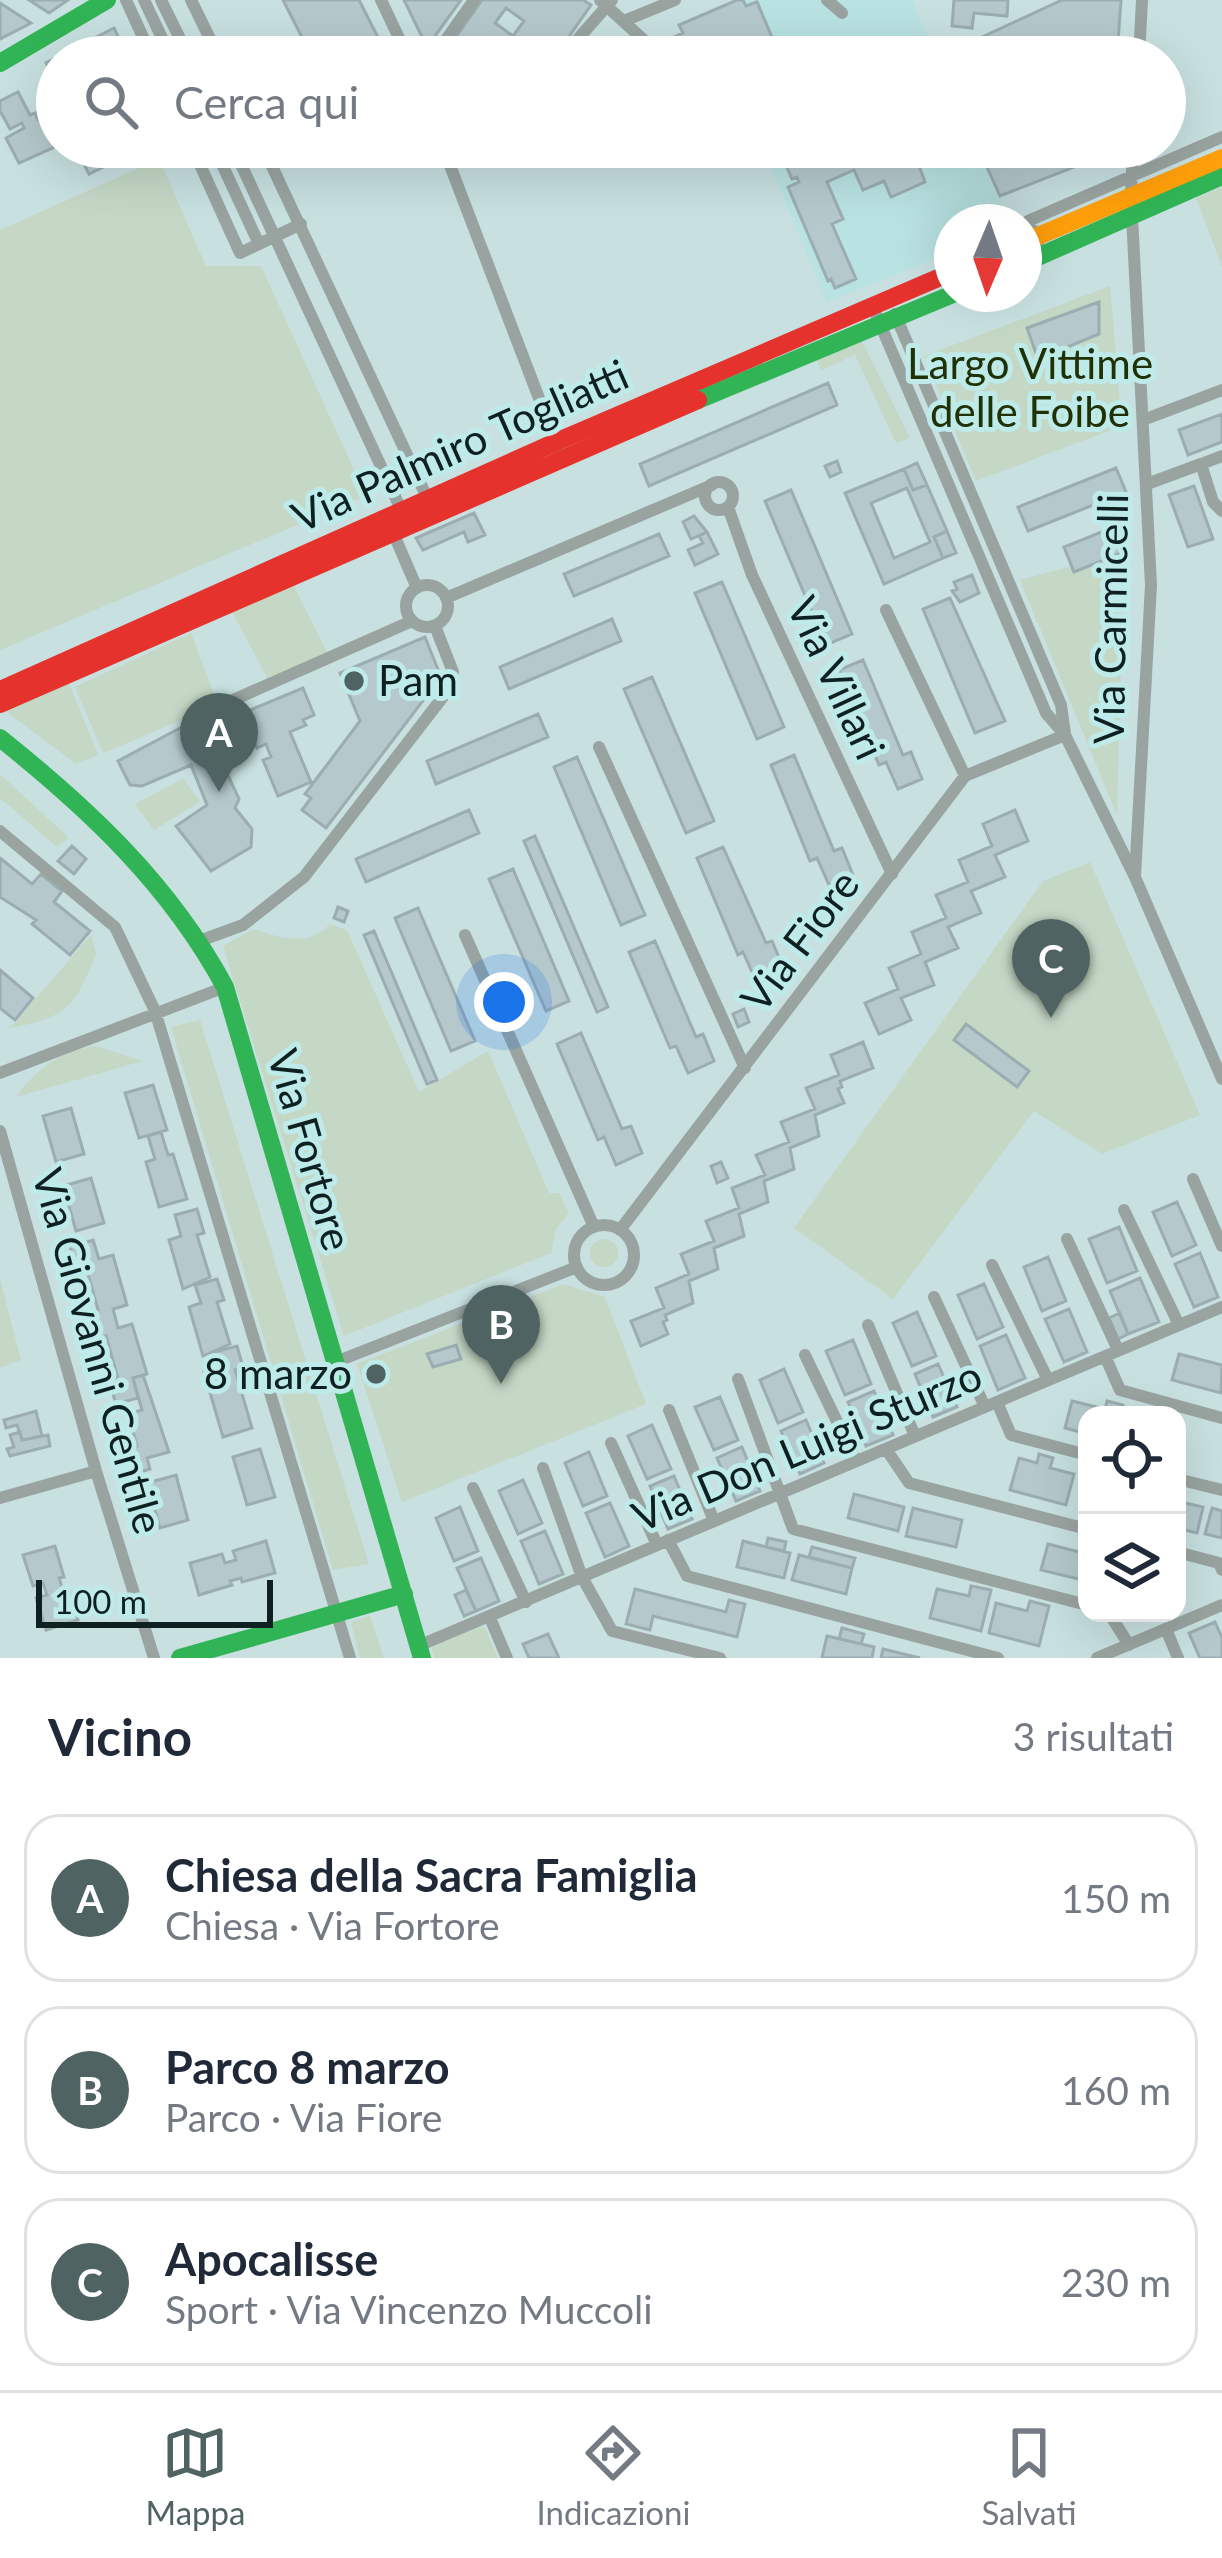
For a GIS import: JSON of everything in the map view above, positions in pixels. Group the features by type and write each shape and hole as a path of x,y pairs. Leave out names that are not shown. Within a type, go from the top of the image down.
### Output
{"street":[{"path":"46,36 107,0"},
{"path":"126,0 142,36"},
{"path":"144,0 161,36"},
{"path":"161,0 179,36"},
{"path":"191,0 209,36"},
{"path":"381,0 398,36"},
{"path":"449,36 474,0"},
{"path":"624,21 675,0"},
{"path":"827,0 842,13"},
{"path":"1140,36 1142,0"},
{"path":"580,36 607,2 639,36"},
{"path":"0,63 36,42"},
{"path":"1186,152 1222,137"},
{"path":"1042,242 1131,205 1222,158"},
{"path":"202,168 240,253 301,224"},
{"path":"224,168 259,244"},
{"path":"242,168 400,521 416,588 406,608 412,621"},
{"path":"273,168 431,506"},
{"path":"451,168 559,450"},
{"name":"Via Carmicelli","path":"1132,168 1151,585 1135,877"},
{"path":"1042,215 1147,168"},
{"path":"1131,205 1222,176"},
{"name":"Via Palmiro Togliatti","path":"0,704 934,279"},
{"path":"880,301 1046,713 1065,735 1135,877 1222,1079"},
{"name":"Via Palmiro Togliatti","path":"559,450 934,302"},
{"path":"1143,420 1222,390"},
{"path":"1148,484 1222,456"},
{"path":"1201,464 1213,502 1222,511"},
{"name":"Via Villari","path":"446,598 712,484 724,483 730,488 733,499 728,507 752,575 892,874"},
{"name":"Via Palmiro Togliatti","path":"0,690 400,521"},
{"path":"416,588 436,587 446,598 446,615 435,626"},
{"path":"886,610 965,776 1065,735"},
{"path":"224,704 412,621 435,626"},
{"path":"202,940 243,925 304,878 449,689 453,672 435,626"},
{"name":"Via Fortore","path":"0,738 69,792 158,884 202,940 225,987 420,1652"},
{"path":"599,746 745,1068"},
{"name":"Via Fiore","path":"620,1231 965,776"},
{"path":"0,831 115,927 155,1011 350,1658"},
{"path":"465,935 594,1227"},
{"path":"0,1073 225,987"},
{"name":"Via Giovanni Gentile","path":"0,1131 154,1658"},
{"path":"1192,1179 1222,1246"},
{"path":"1124,1210 1179,1325"},
{"path":"594,1227 620,1231 634,1256 627,1275 610,1285 590,1282 574,1258 579,1239 594,1227"},
{"path":"1067,1239 1112,1353 1120,1390 1222,1418"},
{"path":"992,1265 1048,1380"},
{"path":"333,1363 577,1267"},
{"path":"934,1297 1011,1435 1078,1453"},
{"name":"Via Don Luigi Sturzo","path":"420,1652 581,1577 1222,1306"},
{"path":"868,1325 915,1436"},
{"path":"805,1355 856,1461"},
{"path":"738,1379 794,1528 1078,1603"},
{"path":"669,1410 714,1521"},
{"path":"611,1443 663,1543 687,1576 998,1658"},
{"path":"886,1449 909,1483 1078,1527"},
{"path":"542,1468 581,1577 611,1631 720,1658"},
{"path":"0,1498 96,1472"},
{"path":"1186,1481 1222,1490"},
{"path":"473,1488 526,1602"},
{"path":"1186,1554 1219,1563 1222,1570"},
{"path":"180,1658 404,1594"},
{"path":"1097,1658 1222,1605"},
{"path":"490,1618 507,1658"},
{"path":"1115,1622 1129,1645"},
{"path":"1166,1629 1178,1658"}],"shaded area":[{"path":"743,0 912,0 928,36 771,36 757,2 746,6"},
{"path":"772,168 985,168 1001,204 934,204 934,259 827,302"}],"green space":[{"path":"139,168 163,168 206,266 261,266 366,496 0,650 0,230"},
{"path":"1222,187 1222,267 1196,198"},
{"name":"Largo Vittime delle Foibe","path":"1110,286 1122,426 976,481 924,356"},
{"path":"862,341 910,438 896,443 855,355 822,370 816,360"},
{"path":"1124,552 1117,815 1020,580"},
{"path":"291,581 328,654 269,681 230,608"},
{"path":"191,633 218,705 103,753 75,687"},
{"path":"69,683 98,755 76,764 3,709"},
{"path":"0,774 69,838 57,847 0,798"},
{"path":"183,778 200,802 154,830 135,804"},
{"path":"1090,862 1200,1115 1102,1154 1034,1111 893,1299 794,1228 1043,881"},
{"path":"330,924 347,930 419,1092 488,1051 549,1193 559,1193 569,1213 556,1229 551,1253 344,1336 223,946 253,929 303,939"},
{"path":"91,935 96,954 74,998 57,1014 10,1028"},
{"path":"200,1020 369,1564 333,1570 171,1027"},
{"path":"96,1046 143,1061 16,1097 50,1062"},
{"path":"604,1239 614,1243 618,1253 614,1263 604,1267 594,1263 590,1253 594,1243"},
{"path":"0,1280 21,1360 0,1368"},
{"path":"563,1284 605,1297 646,1404 402,1502 357,1364"},
{"path":"370,1616 384,1658 360,1658 351,1622"},
{"path":"484,1626 498,1658 434,1658 431,1645"}],"building":[{"path":"29,0 68,0 49,13"},
{"path":"283,0 359,0 377,36 301,36"},
{"path":"404,0 461,0 435,36 422,36"},
{"path":"482,0 583,0 591,5 569,36 513,36 457,36","holes":["506,8 524,21 513,36 495,23"]},
{"path":"743,0 746,6 757,2 771,36 676,36 683,33 679,25"},
{"path":"954,0 1008,0 1007,16 974,13 972,28 952,26"},
{"path":"1062,0 1121,0 1118,36 984,36"},
{"path":"0,3 28,21 31,23 0,39"},
{"path":"18,92 30,115 35,113 36,155 19,163 6,138 24,128 22,123 10,129 0,101"},
{"path":"787,168 920,168 925,182 891,197 884,181 863,190 854,170 827,182 843,219 832,224 856,279 835,288 788,187 799,182 797,177 792,179"},
{"path":"987,168 1072,168 1000,196"},
{"path":"1099,302 1099,334 1038,359 1027,328"},
{"path":"828,383 837,405 649,486 640,464"},
{"path":"1222,414 1222,442 1188,455 1179,430"},
{"path":"837,461 841,472 830,477 825,466"},
{"path":"917,463 927,485 913,490 904,469"},
{"path":"1116,468 1126,492 1028,531 1018,507"},
{"path":"904,469 913,490 927,485 947,531 934,537 943,558 884,584 845,493","holes":["907,488 930,542 894,558 871,503"]},
{"path":"1194,486 1213,539 1188,547 1169,495"},
{"path":"791,490 852,634 826,645 765,501"},
{"path":"474,513 485,535 468,542 464,532 423,550 416,538"},
{"path":"694,516 707,532 691,539 683,522"},
{"path":"1114,527 1124,552 1074,572 1064,547"},
{"path":"947,531 956,553 943,558 934,537"},
{"path":"707,532 718,554 695,565 688,550 703,543 699,536"},
{"path":"659,534 669,556 574,596 564,574"},
{"path":"972,575 979,593 960,602 952,591 957,589 954,582"},
{"path":"722,582 784,727 757,739 695,593"},
{"path":"950,598 1005,721 975,733 923,609"},
{"path":"612,619 621,641 509,689 500,667"},
{"path":"425,637 441,677 326,828 302,810 311,798 305,794 360,721 340,673"},
{"path":"863,660 903,755 911,752 922,779 898,789 886,762 879,765 839,670"},
{"path":"652,677 714,821 686,833 624,689"},
{"path":"303,688 314,715 290,732 311,782 278,796 263,760 271,757 266,744 257,748 243,713"},
{"path":"538,714 548,737 436,784 427,761"},
{"path":"201,717 239,799 235,808 252,829 251,847 211,871 176,826 207,805 191,765 142,786 130,785 118,761"},
{"path":"794,755 834,851 842,848 853,875 829,885 817,858 810,861 771,765"},
{"path":"577,757 645,915 621,925 554,767"},
{"path":"469,810 479,833 366,882 356,859"},
{"path":"1015,810 1028,841 995,855 1005,877 971,891 981,913 948,927 958,948 925,962 934,985 901,998 911,1020 879,1034 865,1003 898,989 889,968 921,954 912,932 946,918 936,895 968,882 959,860 992,846 983,824"},
{"path":"535,836 608,1007 597,1012 524,841"},
{"path":"72,846 86,859 74,874 58,861"},
{"path":"723,847 766,943 772,941 783,967 755,979 743,952 738,955 697,858"},
{"path":"0,858 32,884 41,874 62,891 54,902 90,931 70,955 32,924 36,920 0,897"},
{"path":"513,869 569,1001 546,1011 489,879"},
{"path":"338,907 348,911 344,922 334,918"},
{"path":"418,908 475,1041 451,1051 395,918"},
{"path":"374,931 437,1080 427,1084 364,935"},
{"path":"655,941 696,1037 703,1034 714,1061 688,1073 676,1046 670,1048 629,952"},
{"path":"0,970 33,998 15,1020 0,1008"},
{"path":"744,1009 749,1022 738,1027 733,1014"},
{"path":"966,1024 1029,1071 1017,1087 954,1040"},
{"path":"581,1033 622,1129 631,1126 642,1153 616,1165 604,1137 598,1140 557,1044"},
{"path":"863,1042 873,1068 840,1081 844,1103 815,1115 819,1136 790,1148 794,1169 764,1181 768,1202 739,1214 744,1236 714,1248 718,1269 689,1281 693,1303 665,1315 668,1334 641,1346 631,1321 664,1308 656,1288 689,1274 681,1254 714,1241 706,1221 739,1208 732,1188 765,1175 756,1155 789,1142 781,1122 815,1109 806,1088 839,1075 831,1055"},
{"path":"153,1085 167,1130 139,1138 125,1093"},
{"path":"71,1108 84,1154 56,1162 43,1116"},
{"path":"161,1132 187,1199 159,1207 146,1162 155,1159 148,1136"},
{"path":"721,1162 728,1178 717,1183 711,1166"},
{"path":"91,1178 104,1223 76,1231 63,1186"},
{"path":"1177,1202 1196,1245 1172,1256 1153,1212"},
{"path":"197,1209 204,1233 197,1235 210,1277 183,1289 169,1240 181,1236 175,1215"},
{"path":"1119,1227 1137,1271 1107,1283 1089,1239"},
{"path":"93,1240 99,1259 113,1255 127,1305 113,1309 118,1328 132,1324 147,1374 133,1378 138,1398 116,1404 109,1381 118,1379 106,1336 97,1339 89,1312 98,1310 86,1267 77,1270 70,1247"},
{"path":"1200,1253 1218,1297 1194,1307 1175,1264"},
{"path":"1048,1257 1066,1301 1042,1311 1024,1267"},
{"path":"1140,1278 1159,1322 1128,1334 1110,1291"},
{"path":"217,1279 224,1300 217,1302 230,1344 203,1356 189,1307 201,1303 195,1285"},
{"path":"984,1284 1003,1327 977,1339 958,1295"},
{"path":"1069,1309 1087,1352 1064,1362 1045,1319"},
{"path":"917,1312 936,1356 912,1366 893,1323"},
{"path":"1120,1313 1128,1334 1118,1339 1109,1318"},
{"path":"1006,1335 1025,1378 998,1390 980,1346"},
{"path":"853,1340 871,1384 845,1395 826,1351"},
{"path":"456,1345 461,1359 433,1367 427,1354"},
{"path":"237,1346 243,1367 235,1370 252,1428 223,1437 204,1372 220,1368 215,1352"},
{"path":"1179,1354 1222,1365 1221,1393 1172,1380"},
{"path":"938,1364 957,1407 933,1417 915,1374"},
{"path":"784,1369 803,1412 778,1423 760,1380"},
{"path":"143,1375 169,1452 147,1458 150,1469 134,1474 127,1449 137,1446 128,1414 142,1410 133,1378"},
{"path":"874,1391 893,1435 866,1446 848,1402"},
{"path":"720,1397 738,1440 714,1450 695,1407"},
{"path":"1072,1401 1092,1406 1078,1406 1078,1432 1065,1428"},
{"path":"36,1411 42,1436 22,1440 17,1425 6,1428 4,1420"},
{"path":"806,1420 824,1463 800,1474 781,1431"},
{"path":"652,1425 671,1469 647,1479 628,1436"},
{"path":"20,1432 22,1440 48,1435 50,1446 10,1456 7,1449 14,1447 10,1435"},
{"path":"742,1447 760,1491 736,1501 717,1458"},
{"path":"260,1449 275,1497 247,1505 233,1457"},
{"path":"589,1452 607,1496 583,1506 565,1463"},
{"path":"1039,1454 1053,1458 1050,1468 1074,1474 1066,1505 1010,1490 1019,1458 1037,1463"},
{"path":"176,1475 188,1520 160,1528 147,1483"},
{"path":"674,1476 692,1519 668,1529 650,1486"},
{"path":"523,1480 542,1523 518,1534 499,1491"},
{"path":"854,1494 904,1507 898,1531 848,1518"},
{"path":"610,1503 629,1546 605,1557 586,1513"},
{"path":"1186,1503 1203,1507 1197,1533 1186,1530"},
{"path":"460,1507 478,1551 454,1561 436,1518"},
{"path":"913,1508 962,1520 956,1547 906,1536"},
{"path":"1212,1508 1222,1511 1222,1538 1205,1534"},
{"path":"545,1531 563,1574 539,1584 521,1541"},
{"path":"768,1538 786,1542 784,1551 766,1547"},
{"path":"266,1541 275,1573 230,1581 232,1585 199,1595 190,1563 222,1554 225,1563 236,1560 233,1551"},
{"path":"743,1541 790,1553 784,1578 737,1567"},
{"path":"1048,1544 1078,1552 1078,1579 1041,1570"},
{"path":"55,1546 64,1577 59,1578 63,1590 68,1588 78,1620 46,1630 36,1598 47,1595 43,1583 33,1586 23,1555"},
{"path":"812,1547 855,1558 852,1568 809,1557"},
{"path":"799,1555 852,1568 846,1594 792,1580"},
{"path":"481,1558 499,1601 476,1611 457,1568"},
{"path":"971,1586 991,1590 981,1631 930,1618 937,1589 969,1596"},
{"path":"635,1589 726,1612 729,1600 745,1604 737,1637 653,1616 650,1630 626,1624"},
{"path":"466,1590 476,1611 464,1616 455,1595"},
{"path":"1030,1601 1049,1606 1039,1646 989,1633 996,1603 1027,1611"},
{"path":"1215,1622 1222,1638 1222,1658 1200,1658 1189,1633"},
{"path":"842,1628 864,1634 861,1644 839,1639"},
{"path":"548,1634 559,1658 529,1658 523,1644"},
{"path":"827,1636 874,1647 872,1658 822,1658"},
{"path":"883,1649 920,1658 881,1658"}],"traffic: fast":[{"path":"46,36 107,0"},
{"path":"0,63 36,42"},
{"path":"1042,255 1222,176"},
{"path":"698,400 934,302"},
{"path":"0,738 126,851 179,915 225,987 422,1658"},
{"path":"180,1658 404,1594"}],"traffic: slow":[{"path":"1042,234 1222,158"}],"traffic: jam":[{"path":"0,690 934,280"},
{"path":"0,704 698,400"}],"place":[{"name":"Pam","path":"354,681"},
{"name":"Chiesa della Sacra Famiglia","path":"219,792"},
{"name":"Apocalisse","path":"1051,1018"},
{"name":"8 marzo","path":"376,1374"},
{"name":"Parco 8 marzo","path":"501,1384"}]}
